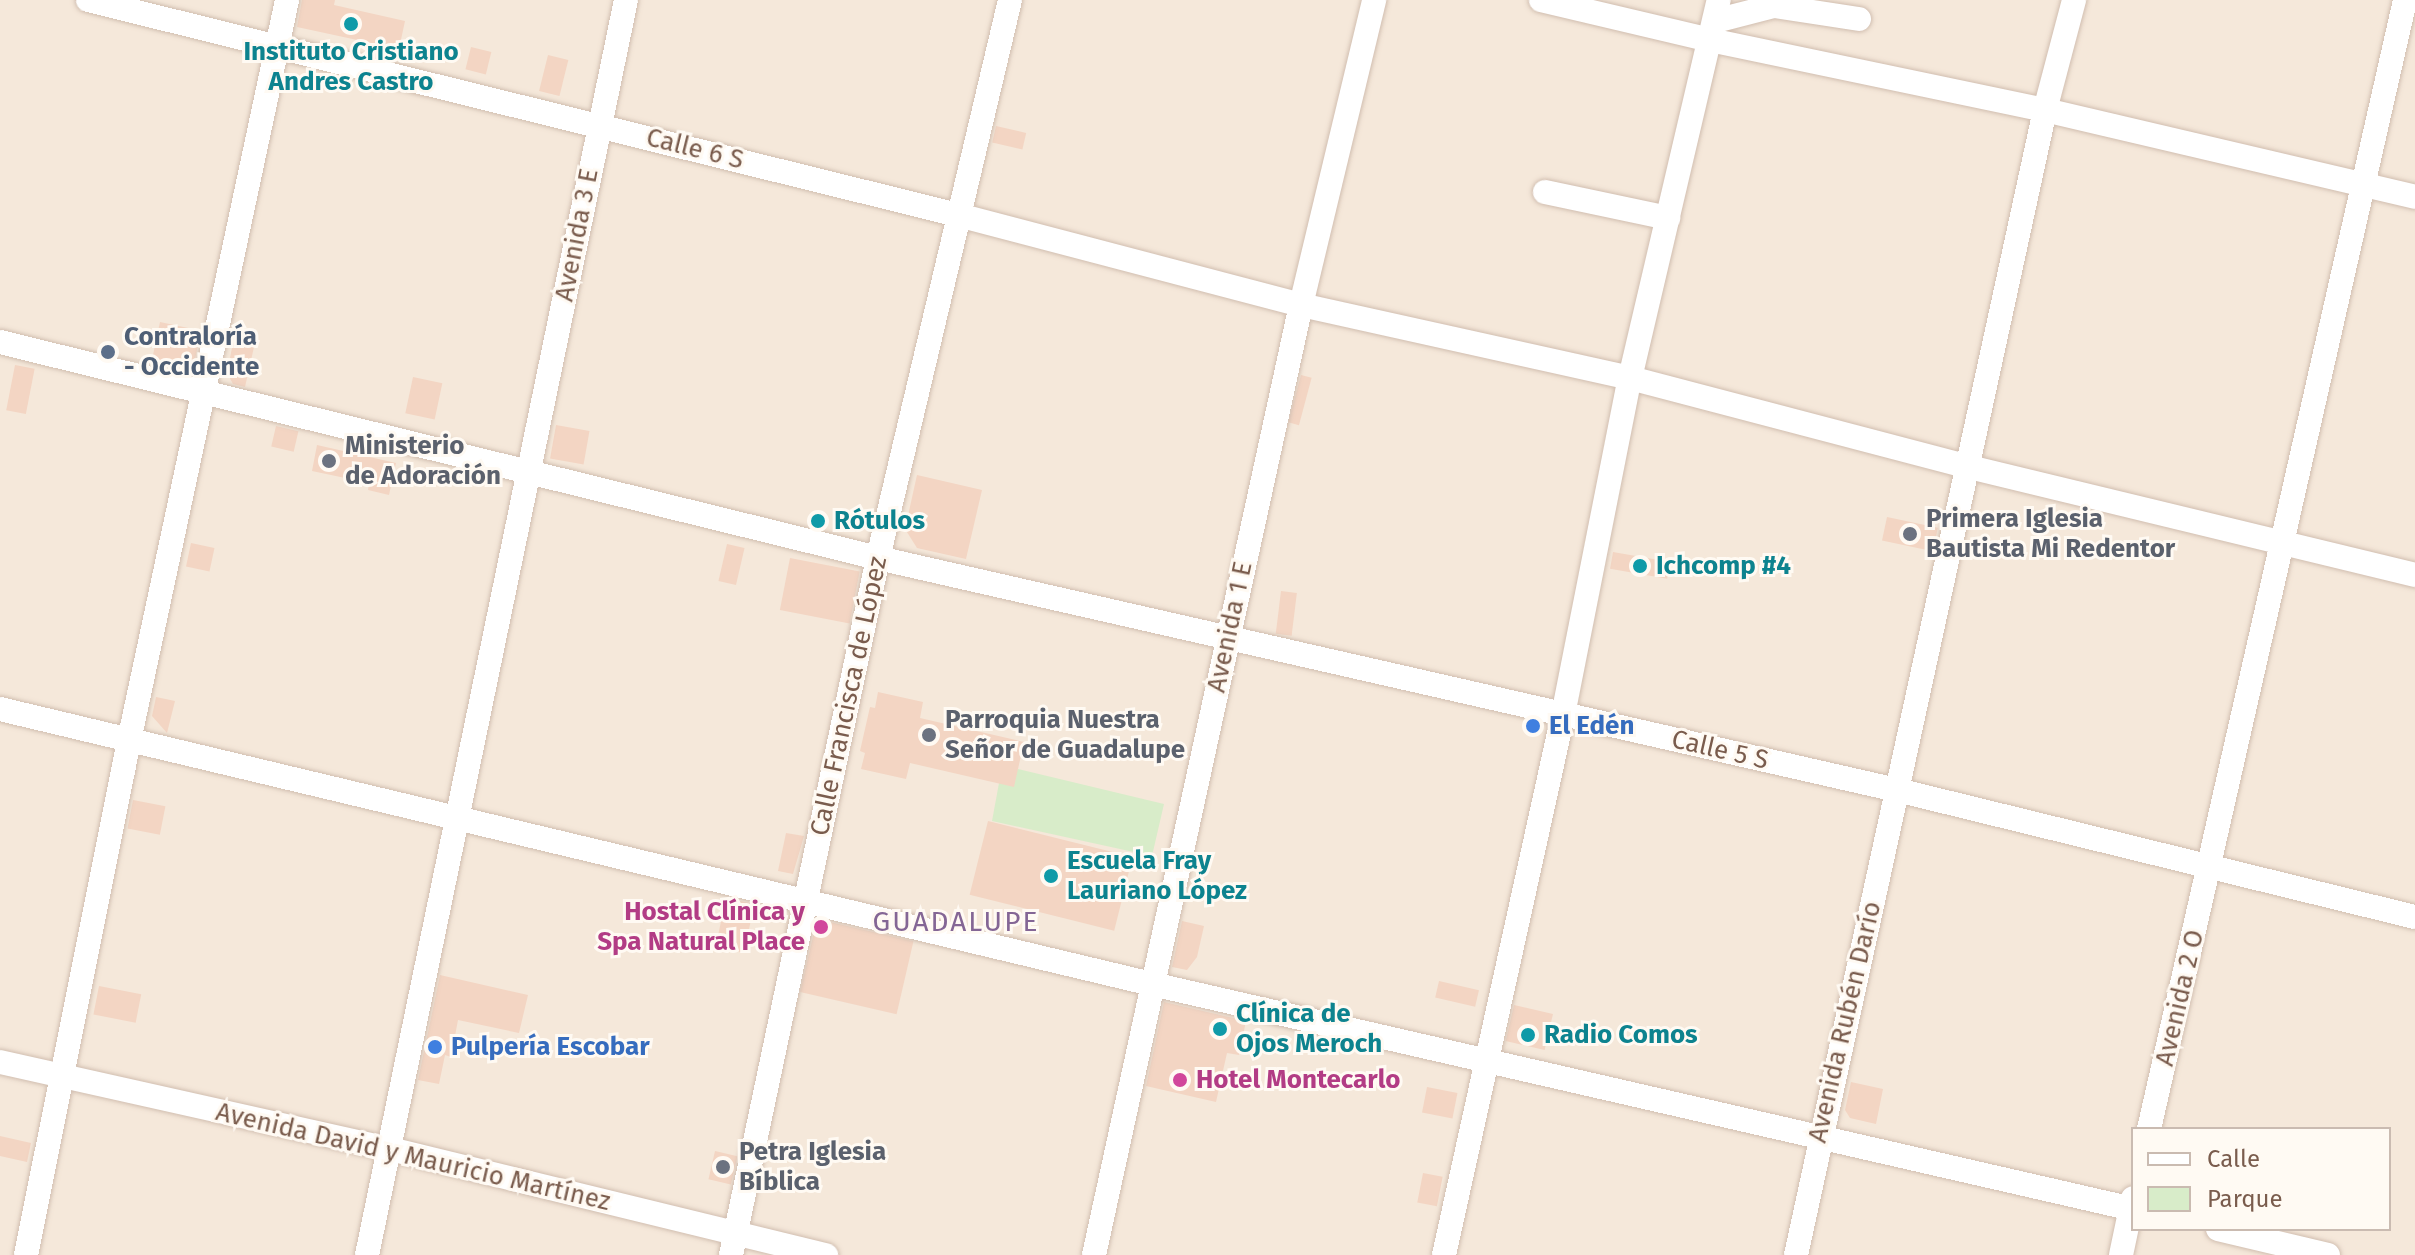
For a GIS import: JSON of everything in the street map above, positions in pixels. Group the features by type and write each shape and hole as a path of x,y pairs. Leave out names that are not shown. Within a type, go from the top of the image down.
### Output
{"street":[{"name":"Calle 6 S","path":"88,0 958,215 1301,305 1630,378 1969,467 2415,575"},
{"path":"26,1255 129,741 287,0"},
{"name":"Avenida 3 E","path":"367,1255 626,0"},
{"name":"Calle Francisca de López","path":"734,1245 878,558 1010,0"},
{"name":"Avenida 1 E","path":"1094,1255 1301,305 1374,0"},
{"path":"1541,0 1715,21 2045,110 2415,197"},
{"name":"Avenida Rubén Darío","path":"1796,1255 2045,110 2074,0"},
{"name":"Avenida 2 O","path":"2149,1127 2211,867 2360,185 2405,0"},
{"path":"1715,21 1774,6 1859,19"},
{"path":"1444,1255 1563,715 1630,378 1715,21"},
{"path":"1545,192 1668,218"},
{"name":"Calle 5 S","path":"0,342 878,558 1897,790 2415,917"},
{"path":"0,709 1152,984 2131,1205"},
{"name":"Avenida David y Mauricio Martínez","path":"0,1062 390,1149 734,1245 826,1255"},
{"path":"2121,1255 2131,1210"},
{"path":"2226,1231 2328,1255"}],"shaded area":[{"path":"0,0 2415,0 2415,1255 0,1255"}],"green space":[{"path":"1018,769 1164,804 1152,856 992,821 999,783"}],"building":[{"name":"Instituto Cristiano Andres Castro","path":"302,0 335,0 334,5 405,21 399,49 297,27"},
{"path":"471,47 491,52 486,74 465,69"},
{"path":"548,55 568,60 559,96 539,91"},
{"path":"996,126 1026,133 1022,150 992,143"},
{"path":"160,322 201,331 193,370 152,361"},
{"path":"233,343 254,347 245,387 233,384 227,373"},
{"path":"15,365 35,369 26,414 6,410"},
{"path":"1301,375 1312,378 1299,425 1288,422"},
{"path":"413,377 442,383 435,419 405,413"},
{"path":"556,425 589,431 584,464 550,458"},
{"path":"276,426 298,431 294,452 271,446"},
{"path":"317,445 396,463 389,495 368,490 369,483 312,471"},
{"path":"917,475 982,490 966,559 917,548 905,529"},
{"name":"Primera Iglesia Bautista Mi Redentor","path":"1887,517 1938,528 1933,551 1882,540"},
{"path":"191,543 214,548 209,571 186,566"},
{"path":"727,544 745,548 736,585 718,581"},
{"name":"Ichcomp #4","path":"1613,552 1670,562 1667,579 1610,569"},
{"path":"790,558 860,572 850,624 780,610"},
{"path":"1281,591 1297,593 1292,636 1276,634"},
{"name":"Parroquia Nuestra Señor de Guadalupe","path":"878,692 923,702 920,718 1024,742 1014,787 910,763 906,779 861,769 865,753 860,751 870,707 875,708"},
{"path":"156,697 175,701 167,733 152,716"},
{"path":"133,800 165,806 160,835 127,828"},
{"name":"Escuela Fray Lauriano López","path":"988,821 1133,857 1114,931 970,895"},
{"path":"786,833 804,836 793,874 778,871"},
{"path":"726,898 754,904 744,953 716,947"},
{"path":"817,919 913,941 897,1014 800,992"},
{"path":"1182,921 1204,926 1197,957 1187,970 1172,967"},
{"path":"440,975 528,995 519,1033 458,1020 451,1057 445,1055 439,1084 418,1080"},
{"path":"1439,981 1479,990 1475,1007 1435,998"},
{"path":"99,986 141,994 136,1023 93,1014"},
{"path":"1164,1002 1246,1021 1239,1055 1227,1053 1216,1102 1146,1086"},
{"path":"1514,1005 1553,1014 1545,1050 1506,1041"},
{"path":"1851,1082 1883,1089 1876,1124 1850,1118 1845,1110"},
{"path":"1427,1087 1457,1093 1452,1118 1422,1113"},
{"path":"0,1136 31,1143 27,1162 0,1156"},
{"name":"Petra Iglesia Bíblica","path":"715,1151 737,1156 731,1184 708,1179"},
{"path":"1423,1173 1443,1177 1437,1206 1417,1202"}],"place":[{"name":"Instituto Cristiano Andres Castro","path":"351,24"},
{"name":"Contraloría - Occidente","path":"108,352"},
{"name":"Ministerio de Adoración","path":"329,461"},
{"name":"Rótulos","path":"818,521"},
{"name":"Primera Iglesia Bautista Mi Redentor","path":"1910,534"},
{"name":"Ichcomp #4","path":"1640,566"},
{"name":"El Edén","path":"1533,726"},
{"name":"Parroquia Nuestra Señor de Guadalupe","path":"929,735"},
{"name":"Escuela Fray Lauriano López","path":"1051,876"},
{"name":"Hostal Clínica y Spa Natural Place","path":"821,927"},
{"name":"Clínica de Ojos Meroch","path":"1220,1029"},
{"name":"Radio Comos","path":"1528,1035"},
{"name":"Pulpería Escobar","path":"435,1047"},
{"name":"Hotel Montecarlo","path":"1180,1080"},
{"name":"Petra Iglesia Bíblica","path":"723,1167"}],"district":[{"name":"GUADALUPE","path":"956,922"}]}
